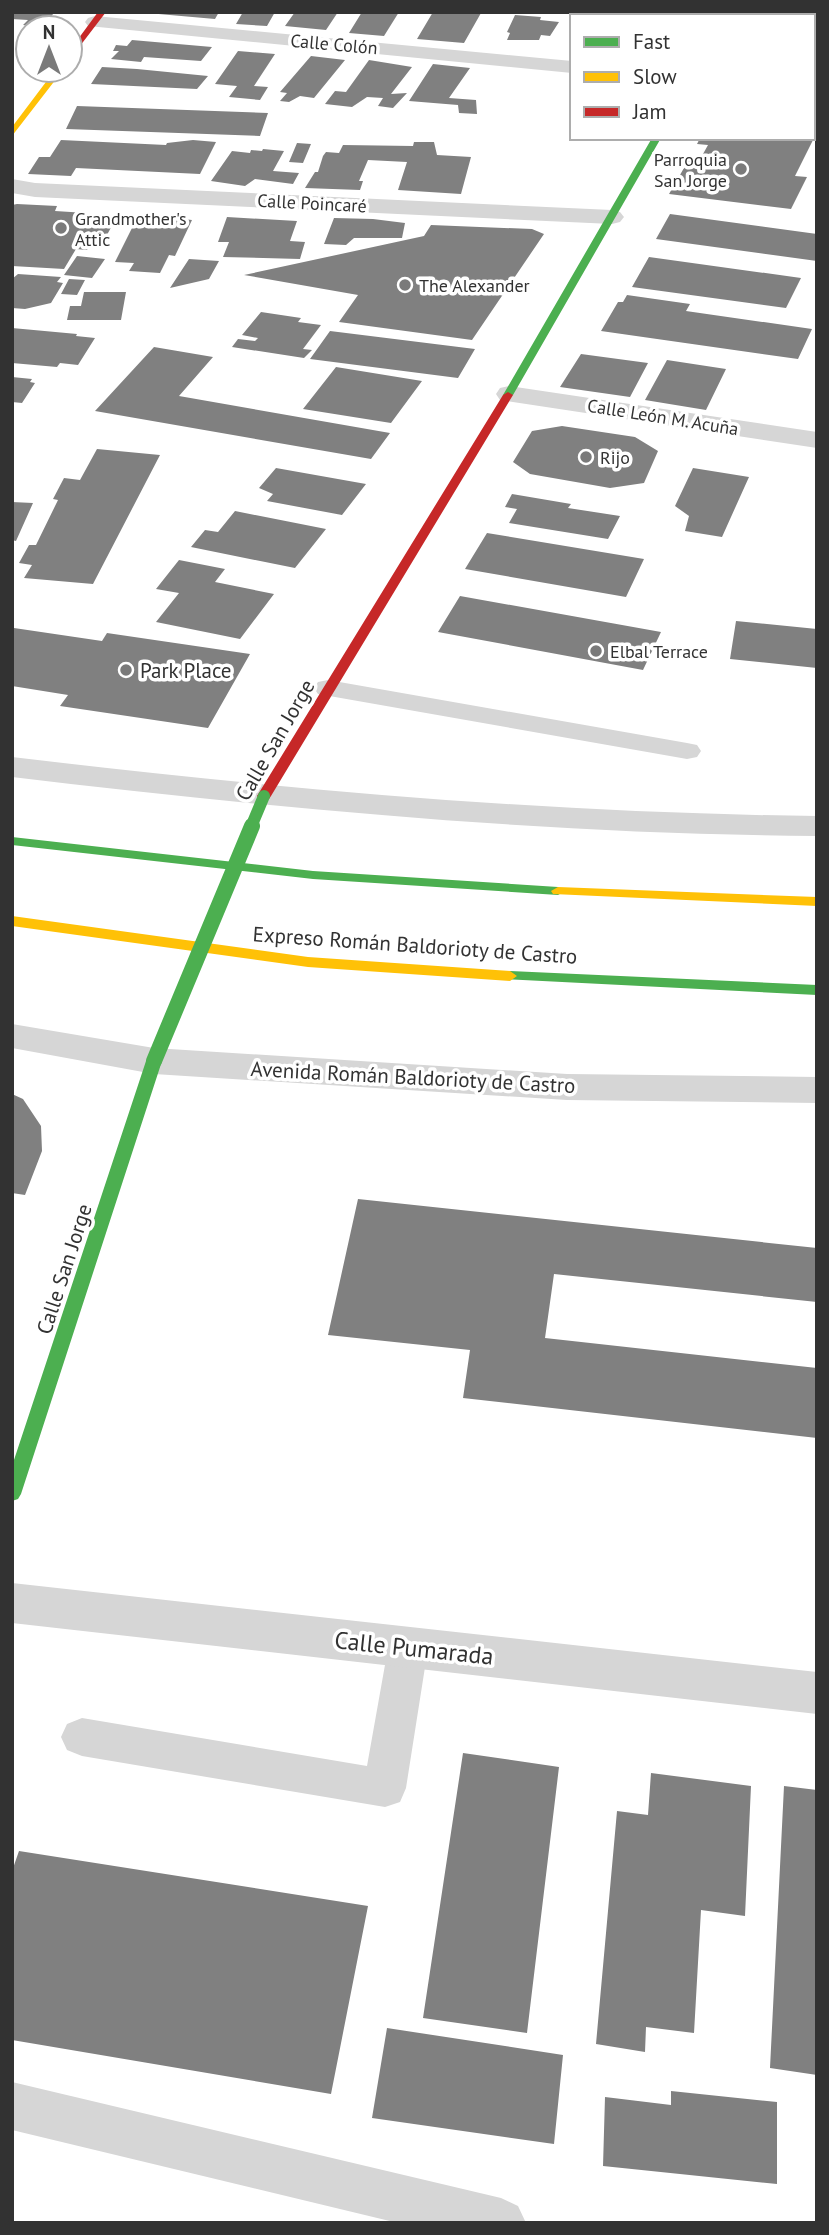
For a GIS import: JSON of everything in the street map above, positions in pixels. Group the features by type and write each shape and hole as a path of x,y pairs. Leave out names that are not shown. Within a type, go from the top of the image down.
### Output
{"main road":[{"path":"84,37 99,17"},
{"path":"12,133 49,84"},
{"name":"Calle San Jorge","path":"12,1494 154,1061 264,796 509,394 656,140"},
{"path":"12,841 107,854 339,878 676,898 817,902"},
{"name":"Expreso Román Baldorioty de Castro","path":"12,922 308,962 530,977 817,990"}],"street":[{"name":"Calle Colón","path":"99,17 570,67"},
{"name":"Calle Poincaré","path":"12,186 35,190 612,217"},
{"name":"Calle León M. Acuña","path":"509,394 817,440"},
{"path":"12,767 264,796 531,818 817,826"},
{"name":"Avenida Román Baldorioty de Castro","path":"12,1036 154,1061 566,1087 817,1090"},
{"name":"Calle Pumarada","path":"12,1603 817,1693"}],"lane":[{"path":"328,688 687,751"},
{"path":"82,1737 385,1788 408,1648"},
{"path":"12,2106 501,2223"}],"building":[{"path":"12,12 55,12 14,14 12,19"},
{"path":"136,12 219,12 215,19"},
{"path":"243,12 275,12 267,26 236,24"},
{"path":"295,12 338,12 326,30 285,26"},
{"path":"362,12 399,12 384,36 349,33"},
{"path":"433,12 481,13 464,43 417,39"},
{"path":"817,12 817,59 815,14 792,14"},
{"path":"515,15 541,17 540,20 559,22 550,36 541,35 539,40 507,40 510,33 507,32"},
{"path":"132,40 212,47 201,61 144,57 141,62 111,59 119,51 113,51 116,45 127,46"},
{"path":"238,51 275,54 254,86 268,87 260,100 229,97 237,86 215,84"},
{"path":"311,56 345,60 314,98 300,96 289,102 280,101 287,93 280,92"},
{"path":"369,60 412,67 391,94 407,93 393,108 378,106 383,98 367,97 352,107 325,104 335,91 346,92"},
{"path":"433,64 470,68 449,98 476,100 477,114 459,113 458,105 409,101"},
{"path":"102,67 208,76 197,89 91,84"},
{"path":"77,106 268,113 260,136 66,129"},
{"path":"61,140 166,145 193,140 216,142 200,174 76,168 71,176 28,174 39,157 50,157"},
{"name":"Parroquia San Jorge","path":"699,140 813,140 795,176 807,177 791,209 669,194 688,161 698,163 708,145 697,144"},
{"path":"414,142 434,142 437,155 471,157 461,194 398,190 407,162 368,160 359,181 363,181 360,190 305,188 315,172 318,172 326,152 339,153 343,145 413,146"},
{"path":"297,143 311,144 303,163 289,162"},
{"path":"251,150 284,151 273,171 299,173 293,184 255,179 245,186 211,181 232,151 250,153"},
{"name":"Grandmother's Attic","path":"12,205 57,206 55,211 118,215 103,242 92,241 87,250 76,249 64,269 12,266"},
{"path":"139,214 192,220 175,256 169,255 160,273 129,271 134,263 115,262"},
{"path":"670,214 817,234 817,261 656,239"},
{"path":"227,217 297,221 290,241 305,242 300,259 223,257 229,242 218,242"},
{"path":"334,218 405,223 402,238 354,238 346,245 324,244"},
{"name":"The Alexander","path":"431,225 532,229 544,234 472,340 339,322 358,295 244,275 424,236"},
{"path":"77,256 105,259 92,278 64,275"},
{"path":"649,257 801,278 786,308 632,287"},
{"path":"189,259 219,261 209,279 170,288"},
{"path":"18,274 61,277 57,282 63,283 51,303 25,309 12,308 12,279"},
{"path":"69,279 85,280 77,295 61,294"},
{"path":"84,292 126,292 121,320 67,320 70,306 81,306"},
{"path":"627,295 690,304 686,311 812,329 798,359 601,331 618,302 623,302"},
{"path":"261,312 301,318 298,322 321,325 303,349 312,350 304,358 232,347 238,339 255,341 258,338 242,335"},
{"path":"12,328 95,338 78,365 60,363 57,367 12,363"},
{"path":"330,331 475,349 458,378 310,359"},
{"path":"154,347 213,357 179,396 390,433 371,459 95,411"},
{"path":"581,354 648,363 630,397 560,387"},
{"path":"667,360 726,369 706,410 645,400"},
{"path":"336,367 422,381 391,423 303,409"},
{"path":"12,377 32,379 30,382 35,383 22,403 12,402"},
{"name":"Rijo","path":"562,426 635,437 658,451 644,483 610,488 530,474 513,462 532,431"},
{"path":"97,449 160,455 93,584 24,578 32,565 19,563 29,545 36,545 58,500 53,499 64,478 80,480"},
{"path":"276,468 366,484 342,515 267,501 273,494 259,488"},
{"path":"693,468 749,477 722,537 685,531 689,516 675,506"},
{"path":"512,494 571,504 568,508 620,516 608,539 509,523 517,509 505,507"},
{"path":"12,502 33,503 16,541 12,540"},
{"path":"235,511 326,529 295,568 191,547 205,530 218,532"},
{"path":"487,533 644,559 626,597 465,569"},
{"path":"179,560 225,569 215,582 274,594 240,639 156,622 179,593 156,589"},
{"name":"Elbal Terrace","path":"460,596 661,632 643,670 438,632"},
{"path":"736,621 817,629 817,668 730,659"},
{"name":"Park Place","path":"14,628 102,641 107,633 250,654 208,728 60,706 68,695 12,686"},
{"path":"12,1094 23,1099 41,1126 42,1151 25,1195 12,1193"},
{"path":"358,1199 817,1248 817,1302 554,1274 545,1338 817,1368 817,1438 463,1398 470,1350 328,1335"},
{"path":"463,1753 559,1767 527,2033 423,2018"},
{"path":"651,1773 751,1786 745,1916 701,1910 694,2033 646,2027 645,2052 596,2044 617,1811 648,1815"},
{"path":"784,1786 817,1790 817,2075 770,2068"},
{"path":"19,1851 368,1906 331,2094 12,2040 12,1871"},
{"path":"387,2028 563,2055 554,2144 372,2118"},
{"path":"671,2091 777,2102 777,2184 603,2166 605,2097 671,2105"}],"traffic: fast":[{"path":"508,395 656,140"},
{"path":"154,1061 264,796"},
{"path":"12,841 313,875 558,891"},
{"path":"510,976 817,990"},
{"path":"12,1494 154,1061"}],"traffic: slow":[{"path":"12,133 49,84"},
{"path":"558,891 817,902"},
{"path":"12,921 308,962 510,976"}],"traffic: jam":[{"path":"84,37 102,12"},
{"path":"264,796 508,395"}],"place":[{"name":"Parroquia San Jorge","path":"741,169"},
{"name":"Grandmother's Attic","path":"61,228"},
{"name":"The Alexander","path":"405,285"},
{"name":"Rijo","path":"586,457"},
{"name":"Elbal Terrace","path":"596,651"},
{"name":"Park Place","path":"126,670"}]}
